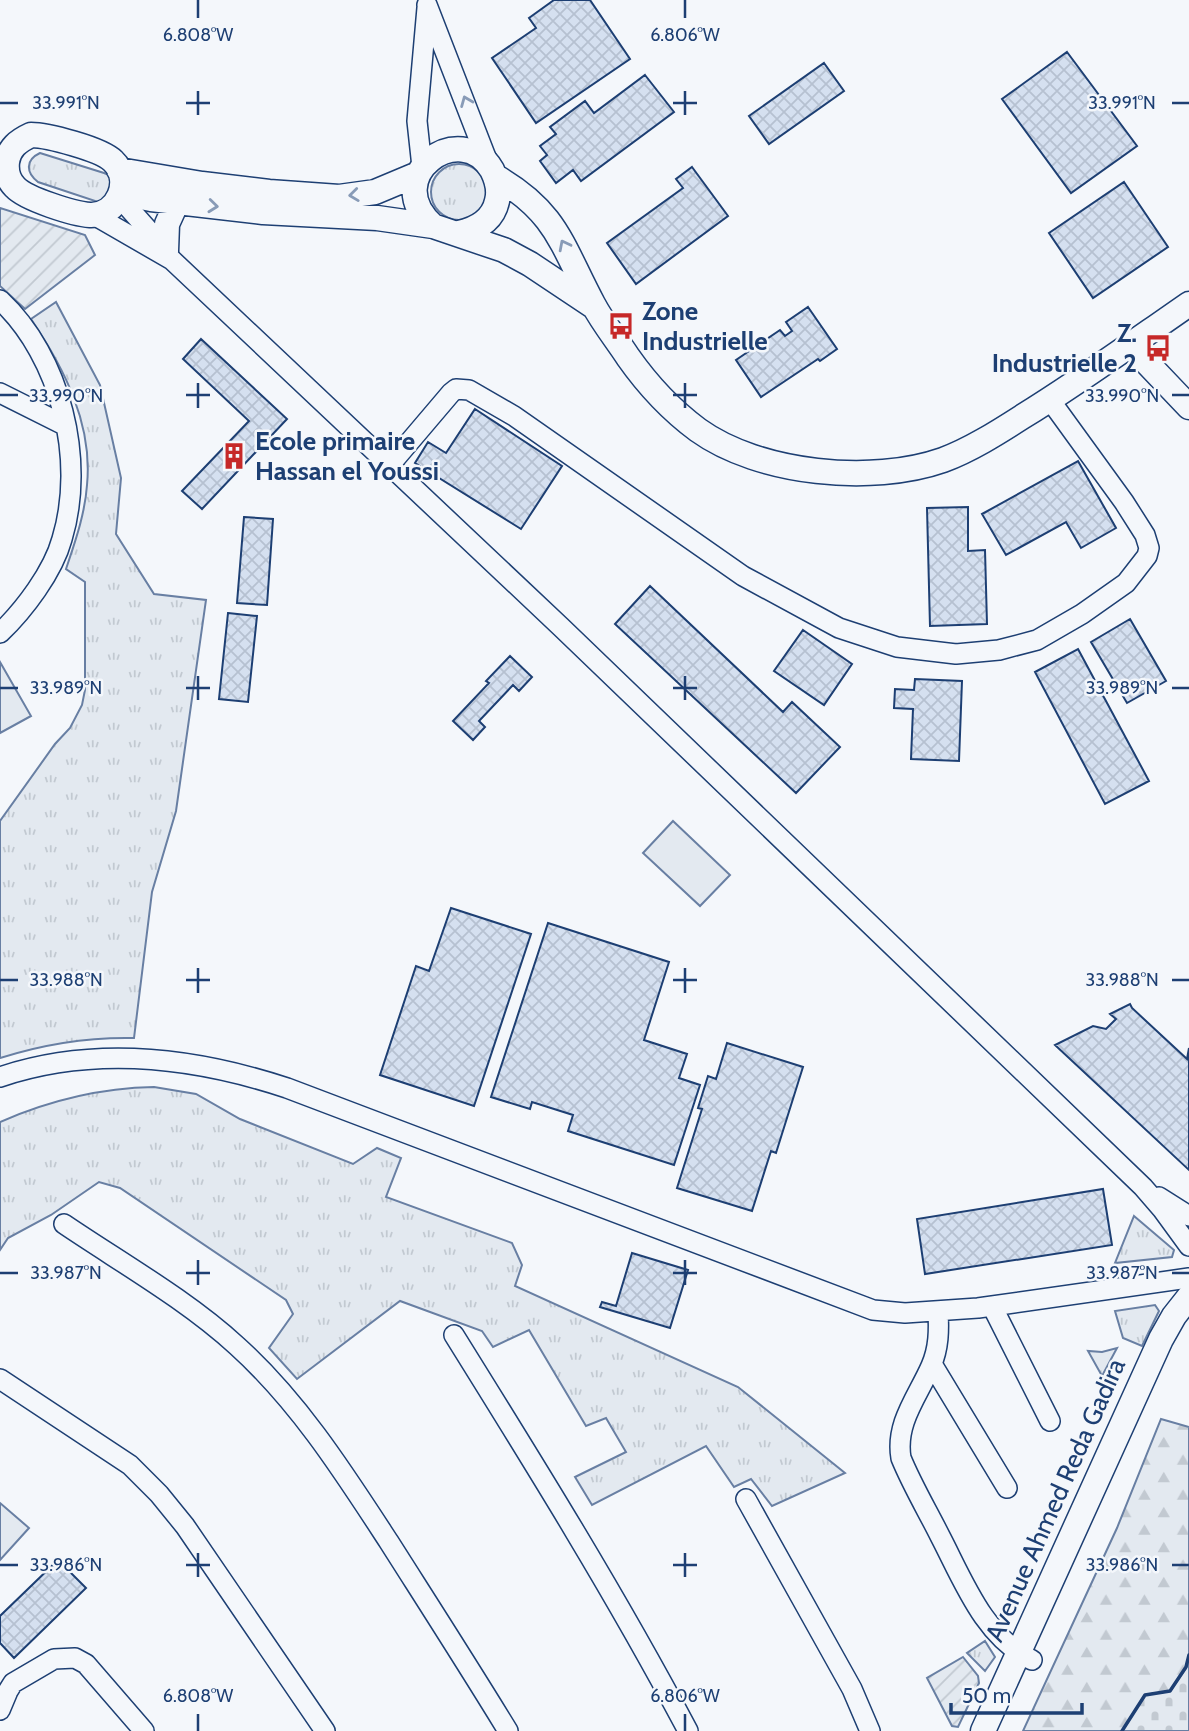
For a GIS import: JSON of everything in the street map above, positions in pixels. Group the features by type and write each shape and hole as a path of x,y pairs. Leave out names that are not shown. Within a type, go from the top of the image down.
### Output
{"main road":[{"path":"45,135 104,155 113,161 120,187 108,211 94,215 80,214 24,194 4,174 9,154 9,139 45,135"},
{"path":"120,187 202,184 339,197 375,192 420,170 431,158 442,152 455,149 468,151 479,156 492,171 520,190 558,231 594,306 638,371 698,430 736,450 782,466 827,472 881,473 942,460 996,434 1050,400 1189,304"},
{"path":"420,170 414,197 418,209 433,226"},
{"path":"459,233 483,224 492,214 498,189 492,171"},
{"path":"120,187 177,202 263,212 377,218 433,226 505,250 594,306"},
{"path":"169,256 167,224 177,202"},
{"path":"1130,345 1189,407"},
{"name":"Avenue Ahmed Reda Gadira","path":"1000,1731 1025,1657 1161,1339 1189,1297"},
{"name":"Avenue Ahmed Reda Gadira","path":"983,1731 1025,1657 1175,1345 1189,1325"}],"street":[{"path":"420,170 417,121 427,3"},
{"path":"427,3 492,171"},
{"path":"120,187 169,256 561,627 1143,1187 1189,1246"},
{"path":"94,215 169,256"},
{"path":"0,300 25,328 45,360 56,386 65,426 70,473 62,541 39,585 13,621 0,633"},
{"path":"388,466 451,393 456,389 469,390 514,416 743,576 839,628 897,648 956,654 999,650 1037,640 1082,614 1126,583 1147,556 1149,548 1145,536 1124,502 1050,400"},
{"path":"0,393 65,426"},
{"path":"0,1077 63,1062 125,1057 167,1059 233,1071 287,1088 855,1305 891,1312 992,1306 1189,1278"},
{"path":"1143,1187 1189,1216"},
{"path":"64,1224 191,1309 235,1343 275,1385 340,1466 508,1731"},
{"path":"992,1306 1050,1421"},
{"path":"938,1311 939,1336 932,1364 902,1427 899,1447 901,1458 976,1605 996,1633 1025,1657"},
{"path":"454,1335 646,1652 688,1731"},
{"path":"932,1364 1007,1488"},
{"path":"0,1379 130,1465 159,1494 185,1526 325,1731"},
{"path":"746,1499 852,1689 870,1731"},
{"path":"0,1710 8,1691 24,1675 54,1659 75,1658 86,1664 144,1731"}],"green space":[{"path":"40,153 109,175 112,194 98,202 38,182 31,175 29,167 32,159"},
{"path":"459,164 470,166 479,172 485,181 485,203 479,212 470,218 459,220 448,218 439,212 433,203 431,192 433,181 439,172 448,166"},
{"path":"0,208 85,235 95,255 25,309 0,286"},
{"path":"56,302 100,385 121,478 116,534 154,594 206,600 176,811 152,892 134,1038 66,1042 0,1058 0,821 55,744 70,728 82,705 85,690 85,582 66,569 86,496 88,462 85,440 81,419 65,377 31,319"},
{"path":"0,662 31,716 0,733"},
{"path":"673,821 730,875 700,906 643,853"},
{"path":"154,1087 196,1094 240,1119 353,1164 377,1148 401,1158 386,1197 512,1243 522,1265 515,1286 738,1387 845,1473 772,1506 751,1479 734,1487 706,1446 592,1505 575,1477 626,1452 606,1418 586,1426 529,1330 493,1347 482,1331 400,1301 297,1379 269,1348 293,1314 286,1300 120,1188 99,1182 51,1215 8,1238 0,1250 0,1122 38,1107 76,1097 114,1090"},
{"path":"1134,1216 1174,1250 1172,1257 1115,1263"},
{"path":"1155,1305 1159,1311 1142,1346 1123,1338 1115,1311"},
{"path":"1117,1348 1102,1376 1088,1351 1102,1352"},
{"path":"1161,1419 1189,1427 1189,1655 1186,1667 1170,1691 1145,1695 1122,1731 1023,1731 1117,1528"},
{"path":"0,1503 29,1528 0,1560"},
{"path":"985,1641 995,1657 985,1671 967,1653"},
{"path":"1189,1655 1189,1731 1122,1731 1145,1695 1170,1691 1186,1668"},
{"path":"963,1657 978,1676 979,1683 958,1727 952,1726 927,1678"}],"building":[{"path":"554,0 590,0 630,59 536,123 492,58 536,28 529,18"},
{"path":"1067,52 1137,146 1071,193 1002,99"},
{"path":"824,63 844,91 769,144 749,116"},
{"path":"645,75 674,112 581,181 573,170 556,183 540,161 547,155 540,146 556,134 550,127 585,101 594,113"},
{"path":"692,167 728,216 636,284 607,243 683,188 676,179"},
{"path":"1124,182 1168,247 1093,298 1049,233"},
{"path":"808,307 837,349 761,397 736,360 780,330 785,336 792,331 786,322"},
{"name":"Ecole primaire Hassan el Youssi","path":"201,339 287,419 202,509 182,491 249,421 183,359"},
{"path":"475,409 562,466 521,529 415,463 428,442 446,453"},
{"path":"1078,461 1116,528 1081,548 1066,522 1006,555 982,514"},
{"path":"968,507 968,551 985,550 987,624 930,626 927,508"},
{"path":"244,517 273,519 267,605 237,603"},
{"path":"650,586 783,712 792,702 840,747 796,793 615,624"},
{"path":"228,613 257,616 248,702 219,699"},
{"path":"1130,619 1166,681 1127,703 1091,642"},
{"path":"803,630 852,664 824,705 774,671"},
{"path":"1078,649 1149,781 1105,804 1035,672"},
{"path":"510,656 532,677 519,691 513,685 479,721 485,727 473,740 453,721"},
{"path":"915,679 962,681 959,761 911,759 913,709 894,708 895,689 914,690"},
{"path":"451,908 531,934 474,1106 380,1075 416,966 429,971"},
{"path":"548,923 669,962 644,1040 687,1054 679,1078 700,1085 674,1165 568,1131 573,1115 532,1102 530,1109 491,1097"},
{"path":"1130,1004 1187,1059 1189,1048 1189,1170 1055,1045 1093,1026 1106,1029 1116,1019 1110,1014"},
{"path":"727,1043 803,1067 776,1153 771,1151 752,1211 677,1188 702,1109 698,1108 708,1076 716,1079"},
{"path":"1103,1189 1112,1245 925,1274 917,1219"},
{"path":"632,1253 688,1270 670,1328 600,1307 602,1302 616,1306"},
{"path":"58,1560 86,1588 14,1658 0,1643 0,1616"}],"wall":[{"path":"1122,1731 1145,1695 1170,1691 1186,1667 1189,1655"}],"place":[{"name":"Zone Industrielle","path":"621,326"},
{"name":"Z. Industrielle 2","path":"1158,348"},
{"name":"Ecole primaire Hassan el Youssi","path":"234,456"}]}
